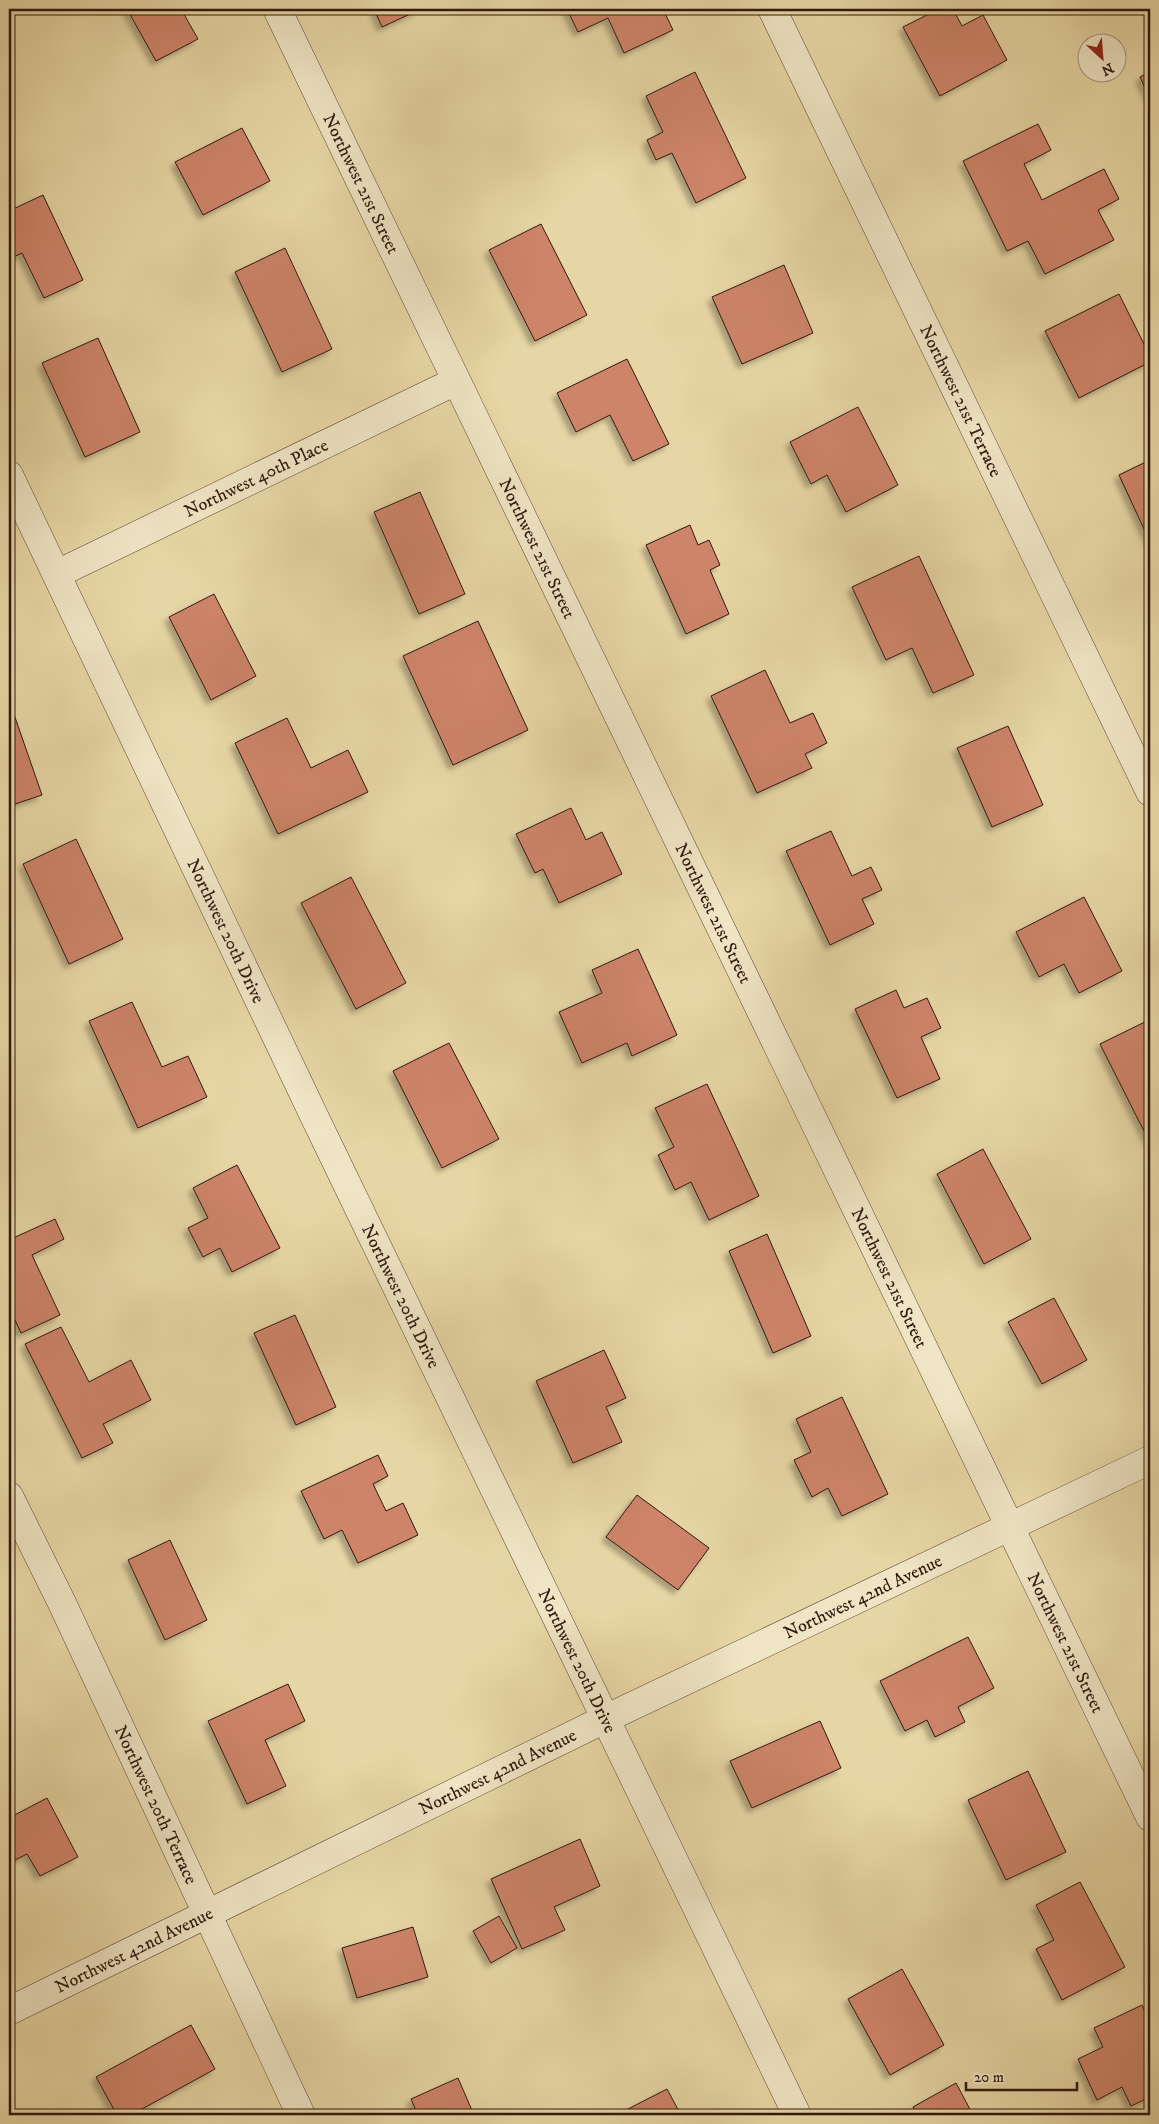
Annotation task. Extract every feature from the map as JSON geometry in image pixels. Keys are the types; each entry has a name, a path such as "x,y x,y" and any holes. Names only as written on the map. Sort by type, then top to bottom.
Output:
{"street":[{"name":"Northwest 21st Street","path":"278,9 1150,1817"},
{"name":"Northwest 21st Terrace","path":"772,9 1150,792"},
{"name":"Northwest 40th Place","path":"57,574 456,381"},
{"name":"Northwest 20th Drive","path":"9,475 320,1129 797,2115"},
{"name":"Northwest 42nd Avenue","path":"9,2011 605,1719 1150,1460"},
{"name":"Northwest 20th Terrace","path":"9,1496 62,1603 301,2115"}],"building":[{"path":"127,9 181,9 198,39 156,61"},
{"path":"374,9 421,9 382,27"},
{"path":"567,9 663,9 673,30 624,53 608,18 578,32"},
{"path":"933,9 953,9 962,26 983,15 1007,60 940,96 903,27 933,12"},
{"path":"695,72 746,178 696,203 672,153 656,160 647,140 663,132 646,96"},
{"path":"1150,72 1150,99 1140,77"},
{"path":"1038,124 1051,150 1024,164 1042,200 1104,169 1119,199 1098,210 1114,240 1045,274 1028,241 1007,251 963,161"},
{"path":"242,128 270,181 203,215 175,162"},
{"path":"9,141 15,154 9,157"},
{"path":"43,195 83,280 44,298 22,253 9,259 9,211"},
{"path":"541,224 587,315 535,341 489,250"},
{"path":"285,248 332,349 282,372 235,272"},
{"path":"784,265 813,333 742,364 712,297"},
{"path":"1119,294 1150,356 1150,362 1079,398 1045,331"},
{"path":"98,338 140,432 85,457 42,363"},
{"path":"627,359 669,444 633,461 610,415 576,432 557,393"},
{"path":"858,407 898,485 846,512 827,475 811,484 790,442"},
{"path":"1150,460 1150,542 1119,475"},
{"path":"420,492 465,594 419,614 374,512"},
{"path":"690,525 698,545 709,540 720,565 710,570 729,614 686,634 646,545"},
{"path":"919,556 974,675 933,693 912,648 886,660 852,587"},
{"path":"214,594 256,676 211,700 169,617"},
{"path":"478,621 528,730 453,765 403,656"},
{"path":"765,670 790,723 813,713 827,743 805,754 812,768 757,793 711,696"},
{"path":"9,700 42,795 9,806"},
{"path":"287,718 311,768 348,750 368,792 278,834 235,743"},
{"path":"1008,726 1043,805 992,827 957,748"},
{"path":"571,808 586,840 602,832 622,874 559,903 543,869 535,873 516,834"},
{"path":"831,831 852,876 871,867 882,890 862,899 874,924 830,945 786,851"},
{"path":"76,839 123,939 69,964 23,864"},
{"path":"351,877 406,983 356,1009 301,903"},
{"path":"1084,897 1122,971 1079,993 1064,964 1039,977 1016,932"},
{"path":"638,949 677,1035 632,1056 627,1043 582,1063 559,1012 602,993 592,970"},
{"path":"896,990 904,1008 927,998 941,1028 921,1037 940,1079 897,1098 855,1009"},
{"path":"132,1002 162,1067 188,1056 207,1097 138,1128 89,1021"},
{"path":"1149,1020 1150,1023 1150,1143 1100,1044"},
{"path":"449,1043 499,1139 442,1168 393,1071"},
{"path":"707,1084 759,1196 709,1220 691,1182 675,1190 658,1155 674,1147 655,1108"},
{"path":"983,1149 1031,1239 984,1264 937,1174"},
{"path":"237,1165 280,1248 232,1272 220,1248 203,1257 188,1228 208,1218 193,1188"},
{"path":"55,1219 64,1239 32,1255 60,1315 21,1333 9,1307 9,1240"},
{"path":"767,1234 811,1336 773,1353 729,1251"},
{"path":"1054,1298 1087,1360 1042,1384 1008,1322"},
{"path":"295,1315 336,1407 296,1425 254,1333"},
{"path":"61,1327 89,1382 131,1360 151,1400 103,1424 113,1443 82,1458 25,1344"},
{"path":"604,1350 626,1398 606,1407 622,1442 573,1463 536,1381"},
{"path":"842,1397 888,1494 842,1516 828,1488 812,1497 794,1460 811,1452 796,1419"},
{"path":"378,1455 388,1476 373,1484 386,1511 403,1503 418,1535 358,1563 342,1530 324,1539 301,1491"},
{"path":"637,1495 709,1548 678,1590 606,1537"},
{"path":"170,1540 207,1620 165,1640 128,1560"},
{"path":"968,1637 994,1688 958,1707 965,1722 935,1737 927,1720 905,1731 880,1681"},
{"path":"288,1684 305,1721 265,1740 286,1786 247,1804 208,1721"},
{"path":"820,1721 841,1768 752,1808 730,1761"},
{"path":"1028,1771 1066,1852 1006,1880 968,1800"},
{"path":"47,1798 78,1857 40,1876 27,1854 9,1863 9,1818"},
{"path":"580,1839 600,1886 554,1907 565,1930 522,1949 491,1879"},
{"path":"1080,1882 1125,1967 1062,2000 1036,1949 1054,1940 1036,1905"},
{"path":"499,1916 517,1948 491,1963 473,1931"},
{"path":"413,1927 428,1977 357,1998 342,1948"},
{"path":"902,1969 944,2045 890,2075 848,1999"},
{"path":"1142,2005 1150,2023 1150,2097 1131,2106 1122,2087 1097,2100 1078,2059 1103,2047 1094,2028"},
{"path":"191,2025 215,2069 131,2115 117,2115 96,2077"},
{"path":"458,2078 474,2115 418,2115 411,2099"},
{"path":"956,2083 973,2115 917,2115 913,2107"},
{"path":"667,2089 681,2115 631,2115 628,2109"}]}
